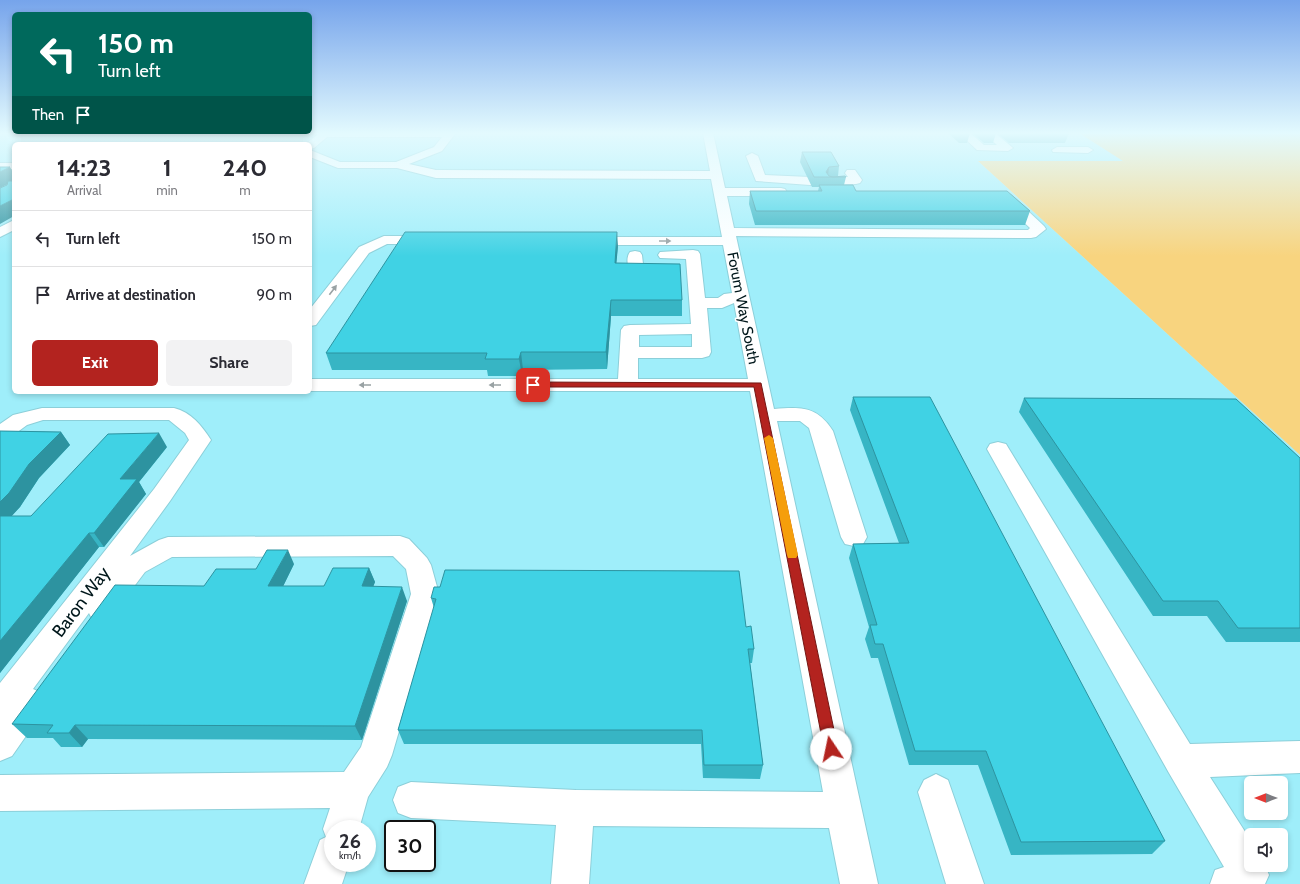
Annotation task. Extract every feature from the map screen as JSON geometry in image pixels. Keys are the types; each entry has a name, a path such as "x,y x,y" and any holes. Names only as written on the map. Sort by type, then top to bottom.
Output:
{"street":[{"path":"446,174 721,181 860,192"},
{"name":"Forum Way South","path":"719,174 729,236 735,298 758,385 858,884"},
{"path":"746,178 810,181 856,180 852,174"},
{"path":"636,248 729,236 1031,234 1040,229 1006,198 995,194"},
{"path":"0,233 12,225"},
{"path":"312,318 364,250 384,240 447,240"},
{"path":"573,240 692,254 682,269"},
{"path":"636,248 636,269 682,269"},
{"path":"628,385 629,353 702,352 697,298 682,269"},
{"path":"697,298 722,302 735,298"},
{"path":"312,385 758,385"},
{"name":"Baron Way","path":"0,434 20,420 42,414 174,414 194,429 200,440 162,495 0,708"},
{"path":"764,416 801,415 809,417 816,422 822,431 854,537"},
{"path":"998,449 1181,761 1250,875 1229,884"},
{"path":"0,745 114,591 136,564 168,547 400,546 418,565 425,594 375,755 353,790 344,820"},
{"path":"1181,761 1300,757"},
{"path":"0,793 353,790"},
{"path":"936,792 965,884"},
{"path":"411,800 576,808 844,810"},
{"path":"570,884 576,808"},
{"path":"323,884 327,872"}],"shaded area":[{"path":"0,174 12,174 12,394 312,394 312,174 993,174 1300,455 1300,884 0,884"},
{"path":"993,174 1300,174 1300,455"}],"building":[{"path":"813,174 828,174 833,177 814,177"},
{"path":"8,181 12,181 12,200 0,206 0,188 7,185"},
{"path":"819,185 853,185 856,191 1007,191 1030,211 756,211 750,191 822,191"},
{"path":"405,232 617,232 615,263 680,264 682,300 611,300 606,352 521,352 519,359 485,359 487,353 326,353"},
{"path":"853,397 930,397 1165,841 1021,842 986,751 915,751 883,644 875,644 870,625 877,625 853,544 909,543"},
{"path":"1024,398 1236,399 1300,458 1300,628 1238,628 1218,601 1163,601"},
{"path":"0,431 61,432 29,464 9,493 0,502"},
{"path":"159,433 120,479 137,479 94,533 89,533 0,641 0,516 31,516 108,434"},
{"path":"267,550 288,550 268,586 324,586 333,568 369,568 362,586 402,587 355,726 75,725 69,733 47,733 53,725 12,724 115,585 204,586 216,569 256,569"},
{"path":"445,570 739,571 746,627 751,626 754,649 748,649 763,765 704,765 702,730 398,730 436,599 431,598 434,587 440,587"}],"slow traffic":[{"path":"769,438 792,555"}],"route":[{"path":"533,385 758,385 831,749"}]}
